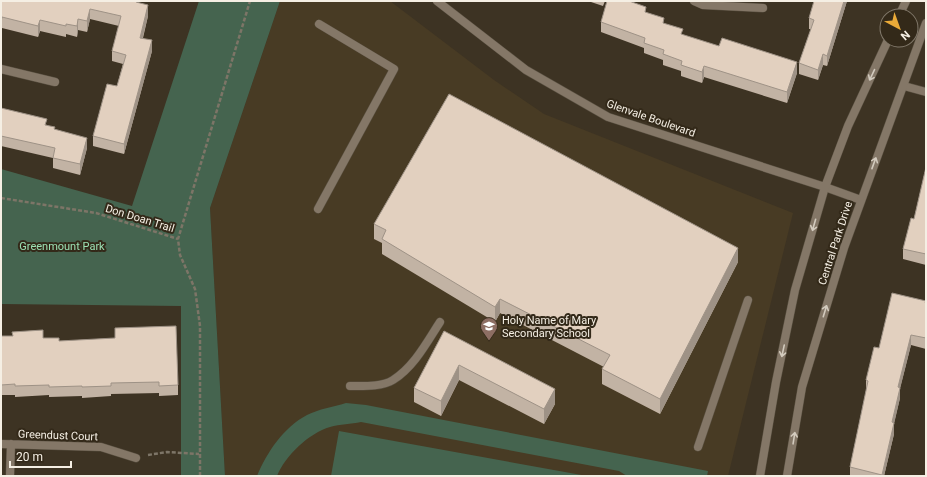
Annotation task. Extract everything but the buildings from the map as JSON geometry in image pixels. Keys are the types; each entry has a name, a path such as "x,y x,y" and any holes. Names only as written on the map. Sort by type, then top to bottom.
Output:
{"street":[{"name":"Glenvale Boulevard","path":"437,1 526,70 608,117 861,200"},
{"path":"694,1 704,5 763,8"},
{"name":"Central Park Drive","path":"787,476 802,387 844,248 926,23"},
{"path":"318,209 394,69 319,24"},
{"path":"760,476 772,405 795,290 825,187 848,126 884,48"},
{"path":"1,68 55,82"},
{"path":"904,86 926,92"},
{"path":"698,447 748,300"},
{"path":"350,386 373,386 393,381 410,365 440,322"},
{"name":"Greendust Court","path":"1,444 101,446 136,458"},
{"path":"10,476 11,444"}],"path":[{"path":"178,238 250,1"},
{"name":"Don Doan Trail","path":"1,198 96,213 178,238 180,254 195,289 200,326 200,476"},
{"path":"136,458 167,452 199,454"}],"shaded area":[{"name":"Holy Name of Mary Secondary School","path":"280,1 390,1 494,80 544,114 793,213 728,476 225,476 210,208"}],"green space":[{"name":"Greenmount Park","path":"199,1 280,1 210,208 225,476 181,476 181,306 1,304 1,169 132,206"},
{"path":"346,403 366,405 708,471 707,476 627,476 619,471 361,422 334,426 314,434 292,453 277,476 257,476 271,449 291,426 307,415"},
{"path":"339,431 587,476 331,476"}],"place":[{"name":"Holy Name of Mary Secondary School","path":"489,341"}]}
